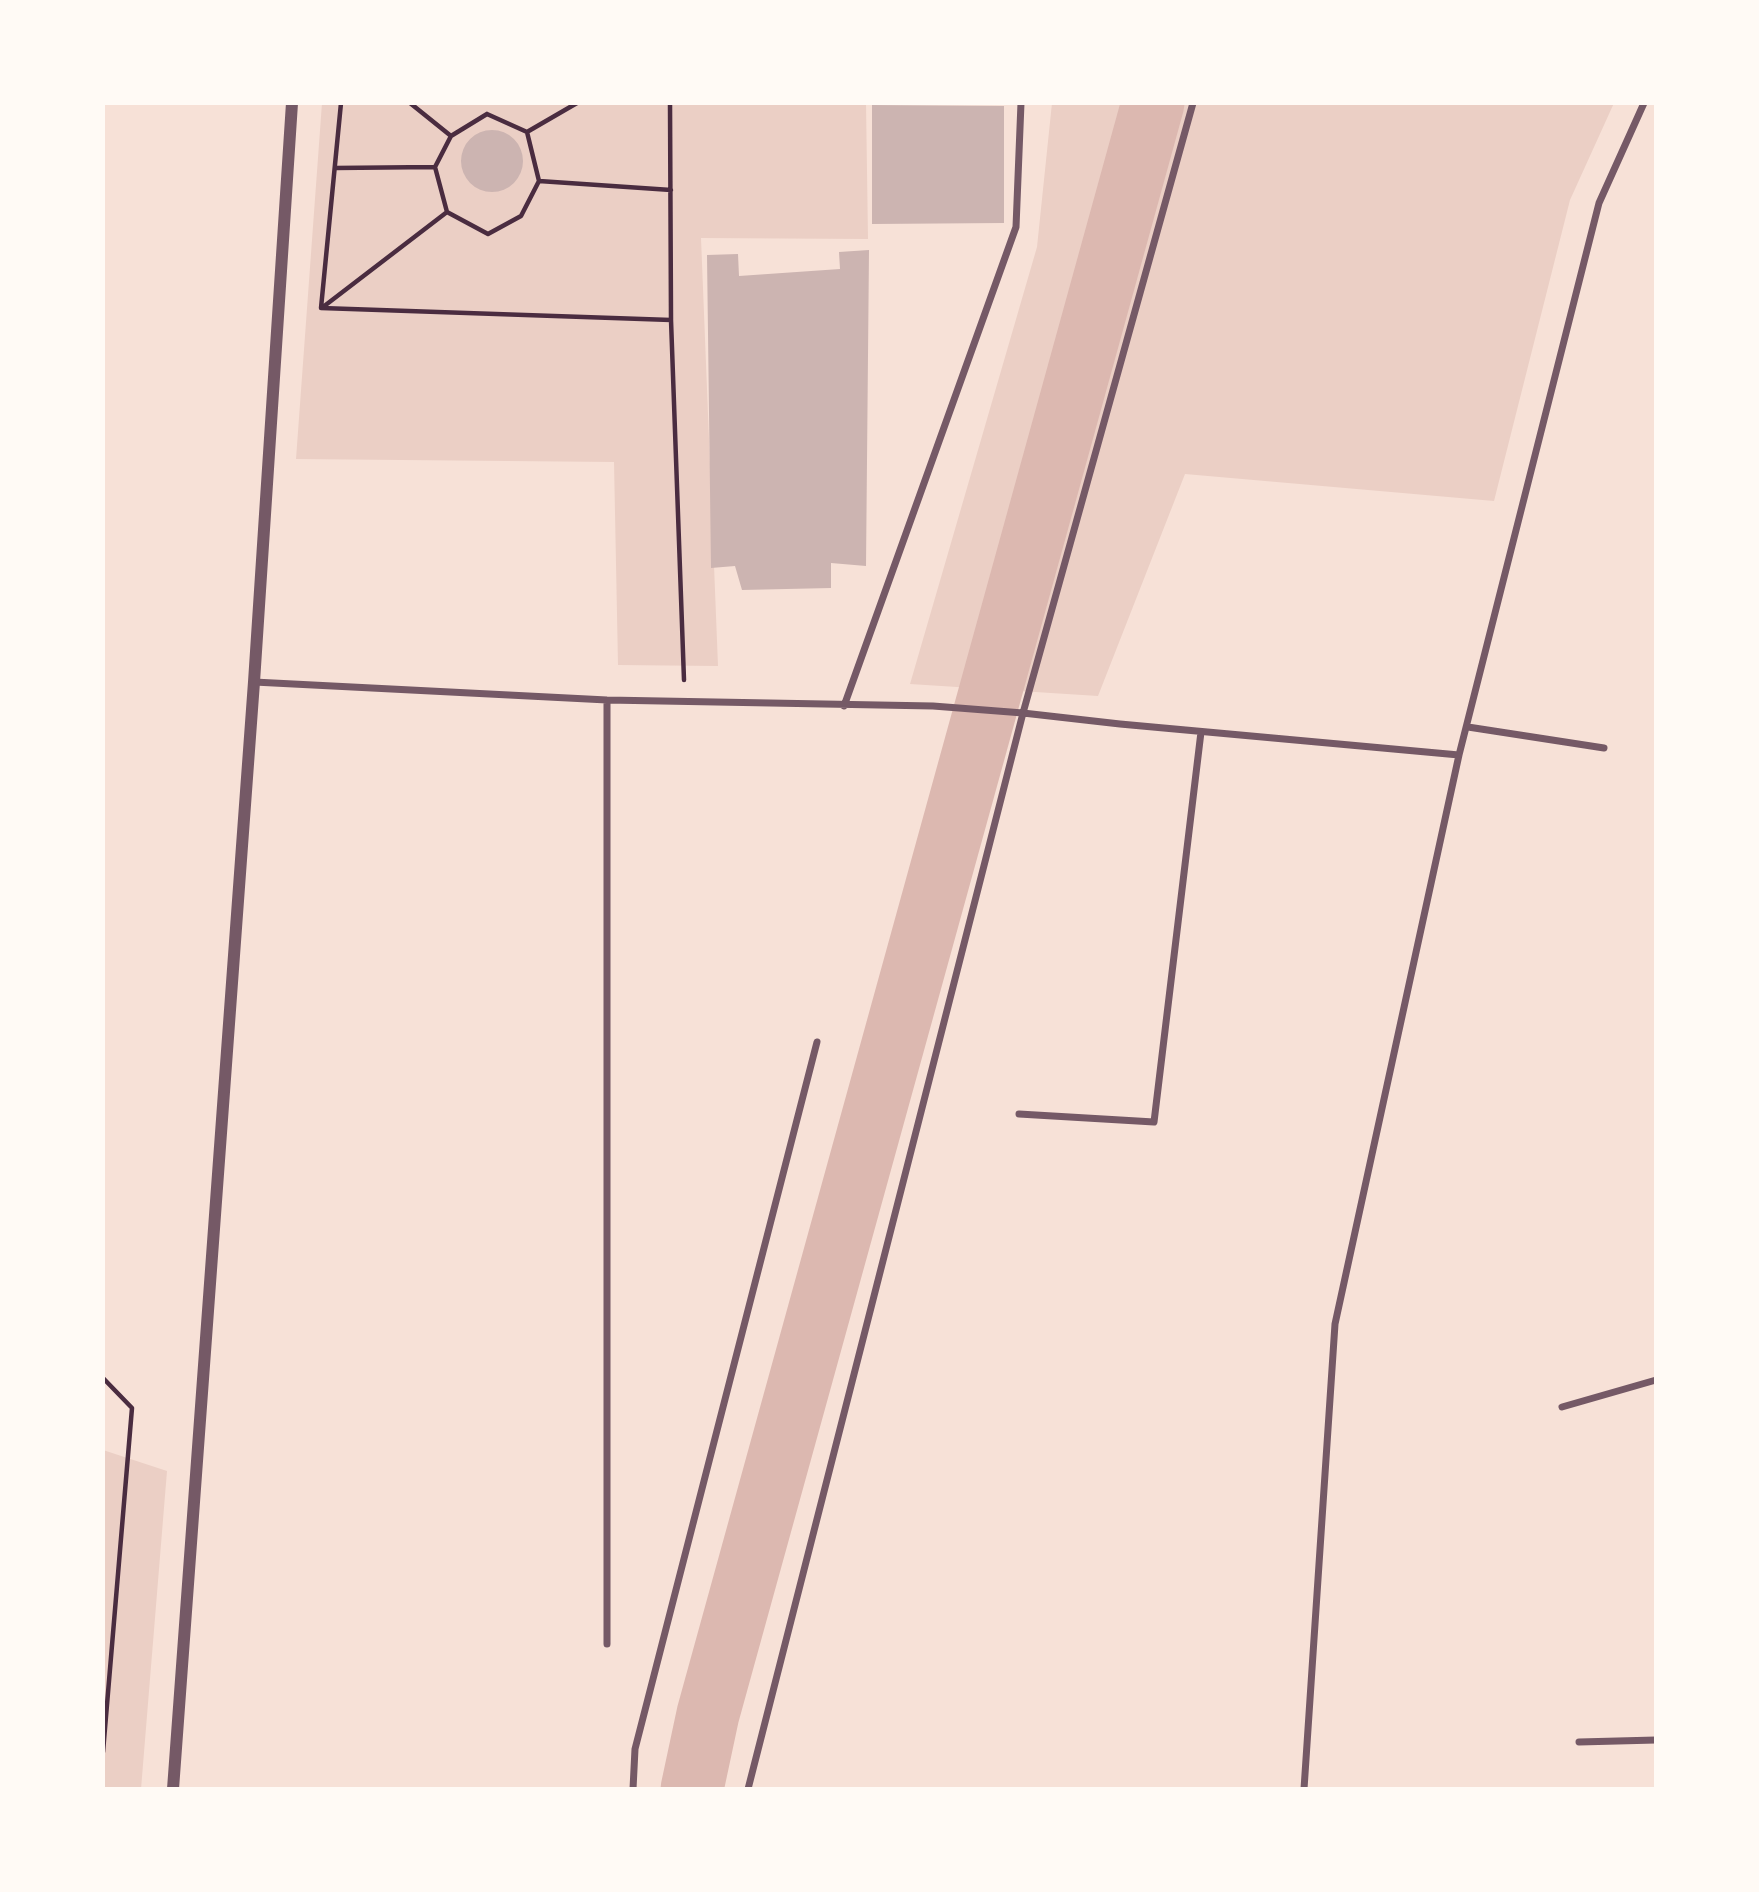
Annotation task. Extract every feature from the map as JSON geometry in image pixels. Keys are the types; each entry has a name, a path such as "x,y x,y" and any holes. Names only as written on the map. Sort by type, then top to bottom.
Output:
{"street":[{"path":"173,1789 254,682 292,103"},
{"path":"844,706 1016,227 1021,103"},
{"path":"748,1789 1023,713 1193,103"},
{"path":"1304,1789 1335,1324 1459,755 1599,204 1644,103"},
{"path":"254,682 607,700 933,706 1459,755"},
{"path":"607,700 607,1644"},
{"path":"1468,727 1604,748"},
{"path":"1019,1114 1154,1122 1201,732"},
{"path":"633,1789 638,1735 817,1042"},
{"path":"1562,1407 1656,1380"},
{"path":"1579,1742 1656,1740"}],"path":[{"path":"321,308 341,103"},
{"path":"410,103 451,136"},
{"path":"527,132 577,103"},
{"path":"670,103 671,320 685,701"},
{"path":"487,114 527,132 540,181 521,216 488,234 447,212 435,167 451,136 487,114"},
{"path":"335,168 435,167"},
{"path":"540,181 671,190"},
{"path":"321,308 447,212"},
{"path":"321,308 671,320"},
{"path":"103,1378 132,1408 103,1752"}],"shaded area":[{"path":"322,103 866,103 868,239 701,238 718,666 618,665 614,462 296,459"},
{"path":"1052,103 1614,103 1570,200 1494,501 1185,474 1098,696 910,684 1037,247"},
{"path":"103,1450 167,1471 141,1789 103,1789"}],"building":[{"path":"872,105 1004,106 1004,223 872,224"},
{"path":"492,130 504,132 514,139 521,149 521,173 514,183 504,190 492,192 480,190 470,183 463,173 461,161 463,149 470,139 480,132"},
{"path":"869,250 866,566 831,563 831,588 742,590 735,566 711,568 707,255 738,254 739,276 840,269 839,252"}],"waterway":[{"path":"692,1789 708,1714 1153,103"}]}
